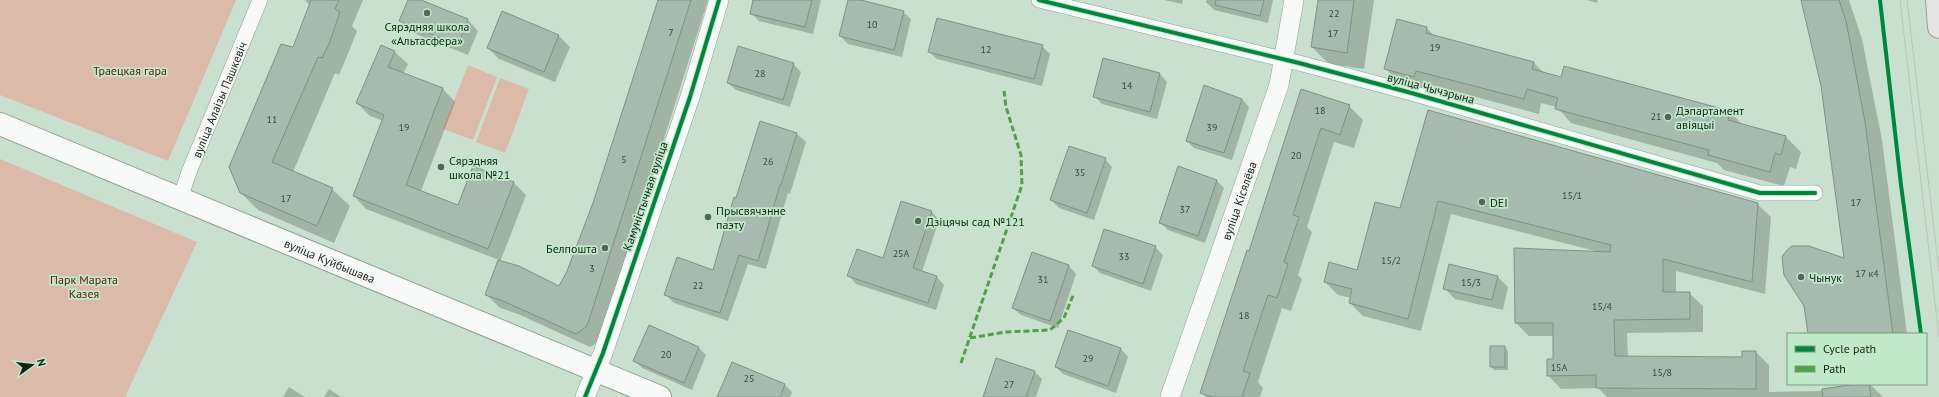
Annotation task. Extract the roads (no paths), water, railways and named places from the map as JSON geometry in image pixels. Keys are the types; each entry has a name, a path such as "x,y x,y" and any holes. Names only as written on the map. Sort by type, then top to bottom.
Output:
{"main road":[{"path":"1937,0 1939,27"},
{"name":"вуліца Куйбышава","path":"0,124 660,397"}],"street":[{"name":"вуліца Алаізы Пашкевіч","path":"180,199 189,172 260,0"},
{"name":"Камуністычная вуліца","path":"585,397 597,371 690,97 719,0"},
{"name":"вуліца Чычэрына","path":"1039,0 1285,60 1499,117 1760,193 1815,193"},
{"name":"вуліца Кісялёва","path":"1170,397 1277,93 1285,60 1294,0"}],"tram line":[{"path":"1900,0 1939,337"},
{"path":"1907,0 1939,271"}],"place":[{"name":"Сярэдняя школа «Альтасфера»","path":"427,13"},
{"name":"Дэпартамент авіяцыі","path":"1668,117"},
{"name":"Сярэдняя школа №21","path":"441,167"},
{"name":"DEI","path":"1482,202"},
{"name":"Прысвячэнне паэту","path":"708,217"},
{"name":"Дзіцячы сад №121","path":"918,221"},
{"name":"Белпошта","path":"605,248"},
{"name":"Чынук","path":"1801,277"}],"park label":[{"name":"Траецкая гара","path":"130,70"},
{"name":"Парк Марата Казея","path":"84,286"}]}
